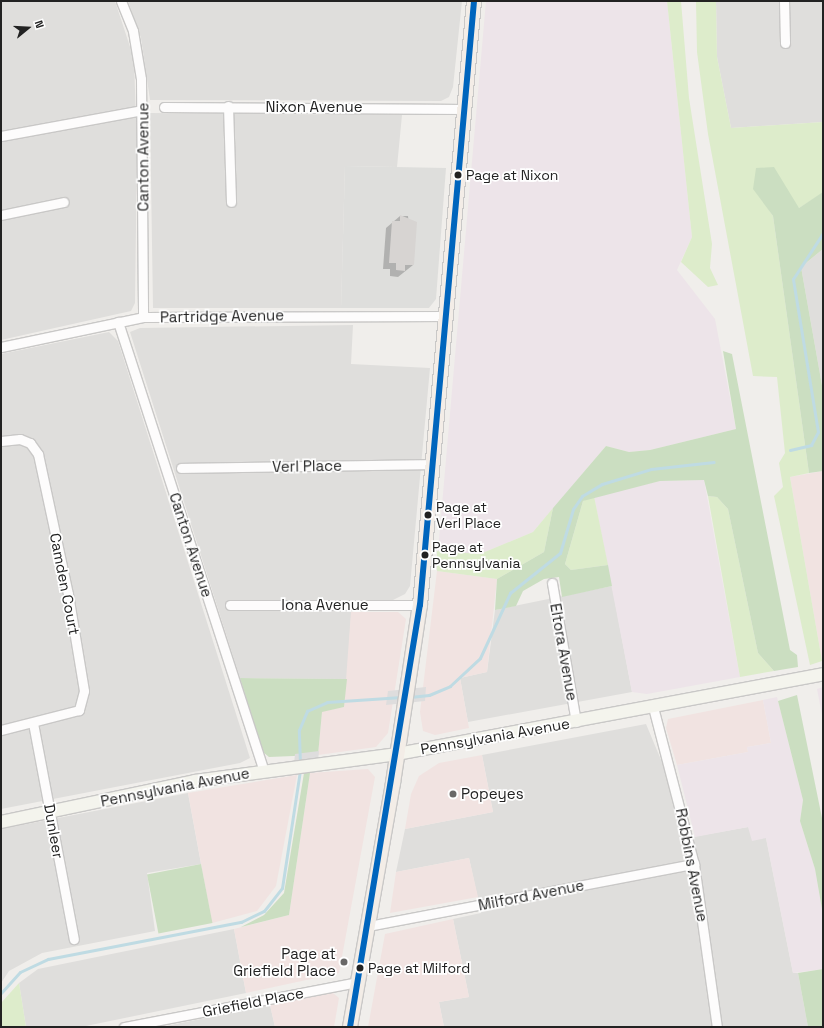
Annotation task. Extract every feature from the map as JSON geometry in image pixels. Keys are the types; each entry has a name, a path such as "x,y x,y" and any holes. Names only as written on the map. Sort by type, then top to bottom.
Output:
{"main road":[{"path":"350,1027 397,754 420,605 474,1"}],"street":[{"name":"Canton Avenue","path":"121,1 138,55 143,110 143,317"},
{"path":"784,1 785,43"},
{"path":"228,106 231,202"},
{"name":"Nixon Avenue","path":"164,107 228,106 464,109"},
{"path":"1,136 143,110"},
{"path":"1,215 64,202"},
{"name":"Partridge Avenue","path":"1,346 143,317 446,316"},
{"name":"Canton Avenue","path":"118,322 263,769"},
{"name":"Camden Court","path":"1,441 20,439 30,443 38,454 68,594 84,691 79,710 33,723"},
{"name":"Verl Place","path":"180,468 432,464"},
{"name":"Eltora Avenue","path":"552,583 576,722"},
{"name":"Iona Avenue","path":"230,605 420,605"},
{"name":"Pennsylvania Avenue","path":"1,822 263,769 397,754 576,722 823,674"},
{"name":"Robbins Avenue","path":"653,707 694,864 717,1027"},
{"path":"1,730 33,723"},
{"name":"Dunleer","path":"33,723 74,939"},
{"name":"Milford Avenue","path":"368,926 694,864"},
{"name":"Griefield Place","path":"124,1027 358,982"}],"shaded area":[{"path":"1,1 115,1 134,59 137,152 135,303 131,311 1,340"},
{"path":"128,1 462,1 453,87 449,97 441,101 150,100 141,38"},
{"path":"486,1 667,1 692,237 677,270 715,319 736,429 650,450 629,452 606,446 533,532 480,554 438,551"},
{"path":"716,1 823,1 823,122 731,128 717,57"},
{"path":"150,113 402,115 397,167 345,166 341,308 153,308"},
{"path":"345,166 446,168 436,299 429,308 341,308"},
{"path":"823,249 823,391 801,267"},
{"path":"353,325 351,364 430,368 410,586 405,594 389,602 352,601 347,679 240,678 130,332 140,328"},
{"path":"109,332 118,341 250,758 240,763 1,809 1,354"},
{"path":"823,471 823,661 822,661 790,477"},
{"path":"704,480 740,677 647,694 632,692 594,496 660,481"},
{"path":"437,571 497,579 487,672 460,678 469,728 435,735 423,731 420,712"},
{"path":"612,586 632,692 468,722 460,678 487,672 495,610"},
{"path":"351,612 398,612 406,619 388,733 376,747 318,755 322,711 344,707"},
{"path":"823,687 823,720 817,689"},
{"path":"777,697 803,800 800,821 815,869 823,915 823,969 793,973 766,838 752,841 748,827 695,837 677,765 748,752 747,747 771,743 763,700"},
{"path":"763,700 771,743 747,747 748,752 677,765 666,728 668,719"},
{"path":"646,724 664,767 681,839 748,827 766,838 793,973 798,973 808,1027 444,1027 439,1002 469,997 453,919 481,913 469,858 396,872 405,829 493,812 482,755"},
{"path":"482,755 493,812 405,829 411,794 419,776 439,763"},
{"path":"368,769 375,777 339,973 246,993 234,929 289,915 310,773"},
{"path":"297,775 276,886 257,911 212,923 188,793"},
{"path":"188,793 201,864 147,873 155,931 42,953 9,971 1,983 1,829"},
{"path":"469,858 478,897 390,913 396,872"},
{"path":"453,919 469,997 439,1002 444,1027 368,1027 385,934"},
{"path":"234,929 246,993 81,1027 26,1027 19,983 38,969"},
{"path":"333,993 339,998 334,1027 275,1027 270,1005"},
{"path":"270,1005 275,1027 161,1027"}],"green space":[{"path":"667,1 681,1 689,98 712,244 710,268 718,285 708,287 681,262 692,237"},
{"path":"696,1 716,1 717,57 731,128 823,122 823,193 799,208 754,189 773,216 809,473 790,477 822,661 810,665 774,496 783,487 779,463 785,453 777,377 753,376 708,134 697,52"},
{"path":"774,167 799,208 823,192 823,249 801,267 823,391 823,471 809,473 773,216 753,189 756,168"},
{"path":"723,351 732,354 790,650 797,655 798,667 774,671 758,653 728,509 717,497 708,496 704,480 660,481 583,501 565,564 571,570 608,565 612,586 562,597 559,577 544,579 523,591 516,606 495,610 497,579 544,552 553,508 606,446 629,452 650,450 736,429"},
{"path":"594,496 608,565 571,570 565,564 583,501"},
{"path":"708,496 717,497 728,509 758,653 774,671 740,677"},
{"path":"553,508 544,552 497,579 437,571 437,551 480,554 533,532"},
{"path":"240,678 347,679 344,707 322,712 318,755 269,757 263,752"},
{"path":"797,695 823,823 823,915 815,869 800,821 803,800 778,701"},
{"path":"304,773 310,773 289,915 241,927 264,915 284,893"},
{"path":"201,864 212,923 158,933 147,874"},
{"path":"823,969 823,1027 808,1027 798,973"},
{"path":"19,983 26,1027 1,1027 1,1003"}],"pier":[{"path":"426,687 425,701 386,705 388,691"},
{"path":"319,751 317,772 293,774 295,754"}],"building":[{"path":"400,215 417,222 414,265 405,265 405,271 396,270 396,263 389,263 392,221 400,221"}],"waterway":[{"path":"790,450 811,445 818,432 793,279 823,233"},
{"path":"410,697 429,695 450,686 480,658 510,593 560,553 573,509 582,496 602,484 651,469 714,462"},
{"path":"300,764 299,730 307,711 327,702 402,697"},
{"path":"1,993 20,972 48,959 241,922 264,911 282,888 300,770"}],"transit line":[{"path":"350,1027 420,605 474,1"}],"place":[{"name":"Page at Nixon","path":"458,175"},
{"name":"Page at Verl Place","path":"428,515"},
{"name":"Page at Pennsylvania","path":"425,555"},
{"name":"Popeyes","path":"453,794"},
{"name":"Page at Griefield Place","path":"344,962"},
{"name":"Page at Milford","path":"360,968"}]}
